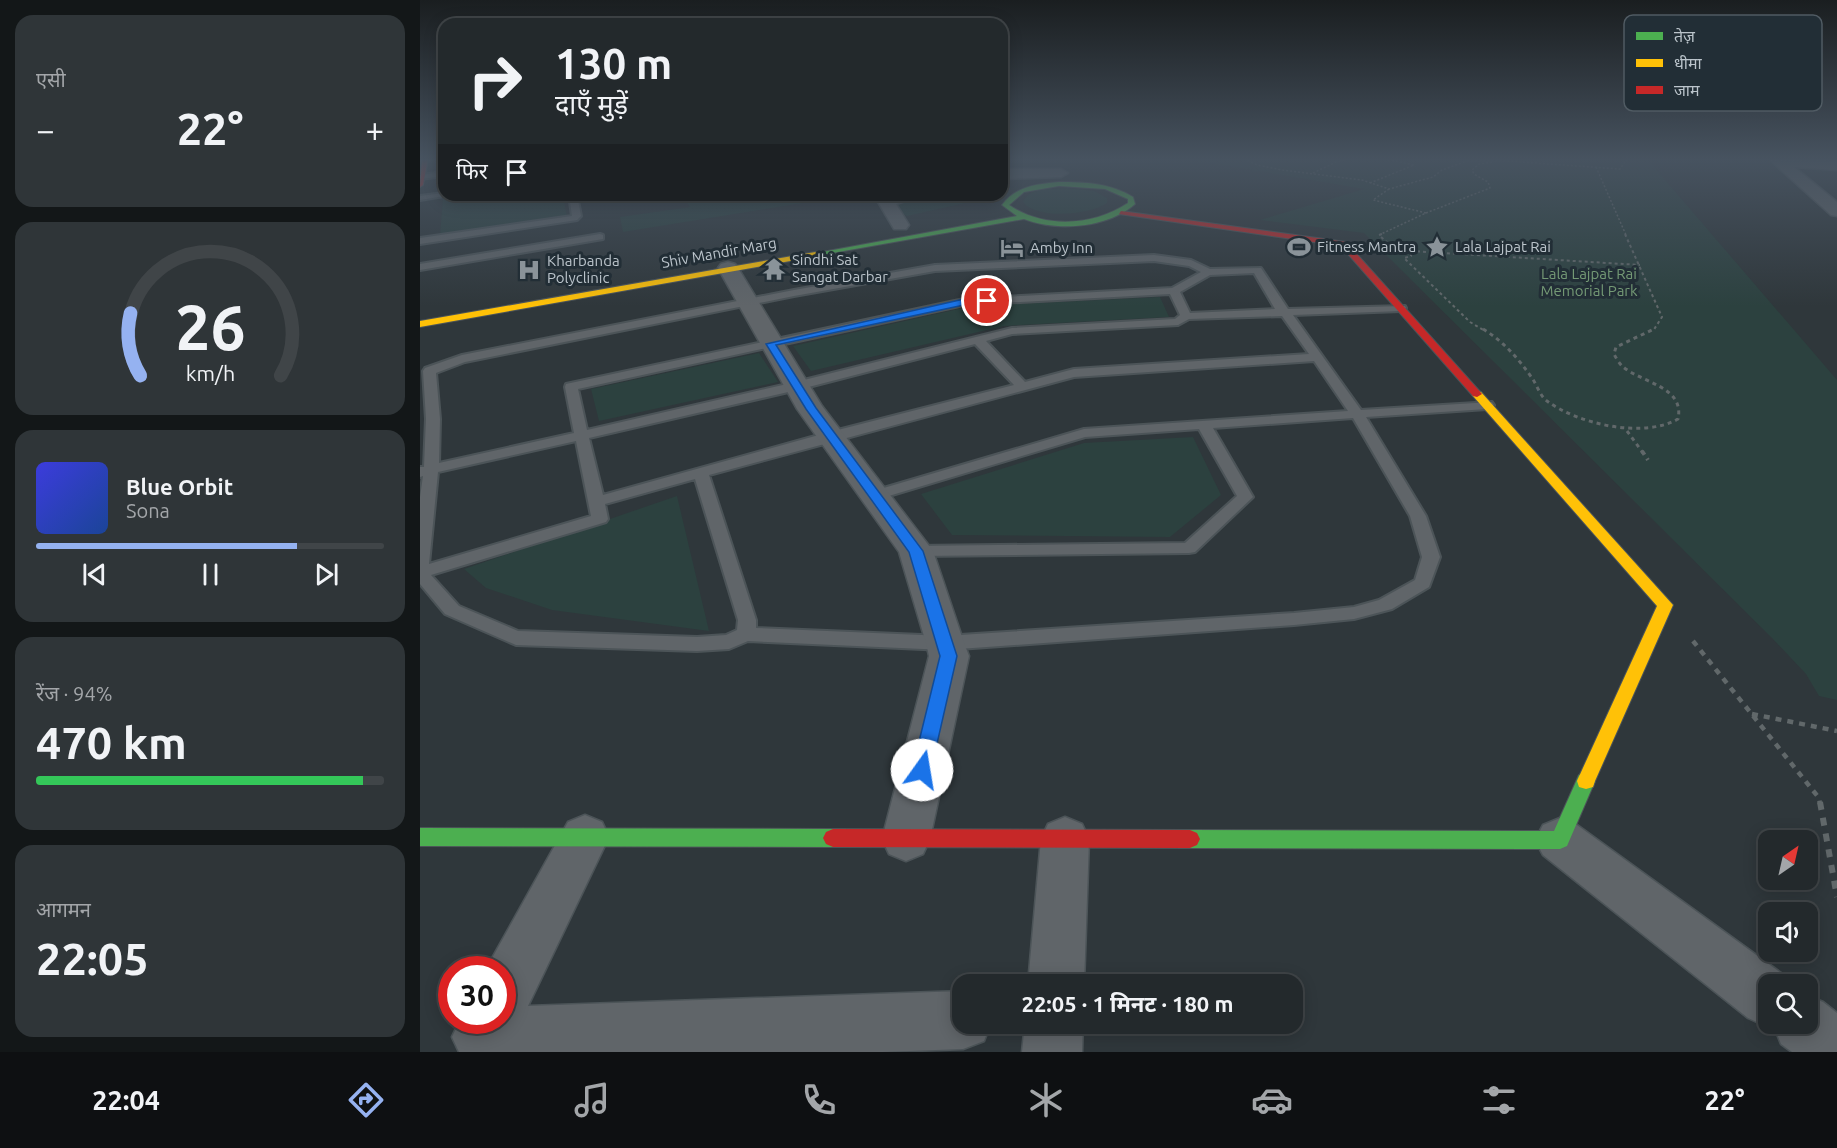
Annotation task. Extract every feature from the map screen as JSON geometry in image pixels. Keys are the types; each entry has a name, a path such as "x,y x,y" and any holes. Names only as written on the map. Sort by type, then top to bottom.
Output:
{"street":[{"path":"890,208 900,225"},
{"path":"856,232 1005,208"},
{"path":"1006,208 1023,217 1072,222 1098,220 1121,213 1127,208"},
{"path":"1121,213 1343,244 1665,605 1560,840"},
{"name":"Shiv Mandir Marg","path":"420,324 728,259 1023,217"},
{"path":"728,259 747,302 797,386 916,551 949,656 906,839"},
{"path":"420,837 1560,840 1758,990"},
{"path":"516,970 585,837"},
{"path":"1057,974 1065,839"},
{"path":"516,1026 952,1020"},
{"path":"1052,1052 1053,1034"},
{"path":"1816,1034 1837,1050"}],"lane":[{"path":"420,241 574,218 577,216 575,208"},
{"path":"420,267 600,237"},
{"path":"420,566 432,392 429,371 462,359 747,302 961,265 1173,259 1191,263 1208,272"},
{"path":"1257,270 1280,308 1319,357 1357,414 1418,516 1431,557 1423,583 1385,605 1354,613 1294,619 945,643 746,634 729,642 697,644 516,638 452,610 420,572 600,519 571,387 964,302 1174,291 1208,272 1257,270"},
{"path":"1174,291 1186,316"},
{"path":"425,471 797,386 1012,331 1178,322 1186,316 1401,308"},
{"path":"978,340 1022,386"},
{"path":"596,502 831,436 1074,373 1319,357"},
{"path":"876,495 1084,433 1357,414 1422,415 1487,405"},
{"path":"916,551 1189,548 1245,497 1204,425"},
{"path":"701,472 747,620 746,634"}],"path":[{"path":"1406,208 1426,213"},
{"path":"1439,208 1379,235 1390,245 1411,251 1640,265"},
{"path":"1411,251 1411,256 1404,258 1470,322 1501,340 1532,378 1545,400 1582,418 1626,430 1666,426 1678,419 1680,415 1678,404 1666,390 1622,366 1614,354 1616,347 1657,329 1662,317 1614,208"},
{"path":"1626,430 1648,460"},
{"path":"1665,605 1819,798 1837,897"},
{"path":"1751,714 1837,731"}],"green space":[{"path":"442,208 565,208 567,217 440,236"},
{"path":"682,208 771,208 623,232 620,217"},
{"path":"895,208 942,208 907,216"},
{"path":"1030,208 1095,208 1064,214"},
{"name":"Lala Lajpat Rai Memorial Park","path":"1300,208 1689,208 1837,380 1837,700 1819,696 1806,674 1772,638 1364,233 1260,220"},
{"path":"1160,297 1169,317 1004,326 811,371 793,346 972,306"},
{"path":"759,353 778,382 599,421 591,389"},
{"path":"1193,437 1221,495 1170,537 952,535 921,494 1084,443"},
{"path":"677,496 709,631 552,610 486,588 464,569"}],"traffic: fast":[{"path":"1009,208 1033,220 1068,224 1104,218 1125,208"},
{"path":"821,253 1023,217"},
{"path":"1190,839 1560,840 1586,781"},
{"path":"420,837 833,838"}],"traffic: slow":[{"path":"420,324 821,253"},
{"path":"1477,394 1665,605 1586,781"}],"traffic: jam":[{"path":"1121,213 1343,244 1477,394"},
{"path":"833,838 1190,839"}],"place":[{"name":"Fitness Mantra","path":"1299,247"},
{"name":"Lala Lajpat Rai","path":"1437,247"},
{"name":"Amby Inn","path":"1012,248"},
{"name":"Sindhi Sat Sangat Darbar","path":"774,269"},
{"name":"Kharbanda Polyclinic","path":"529,270"}],"route":[{"path":"922,770 949,656 916,551 811,409 771,344 964,302 987,301"}]}
